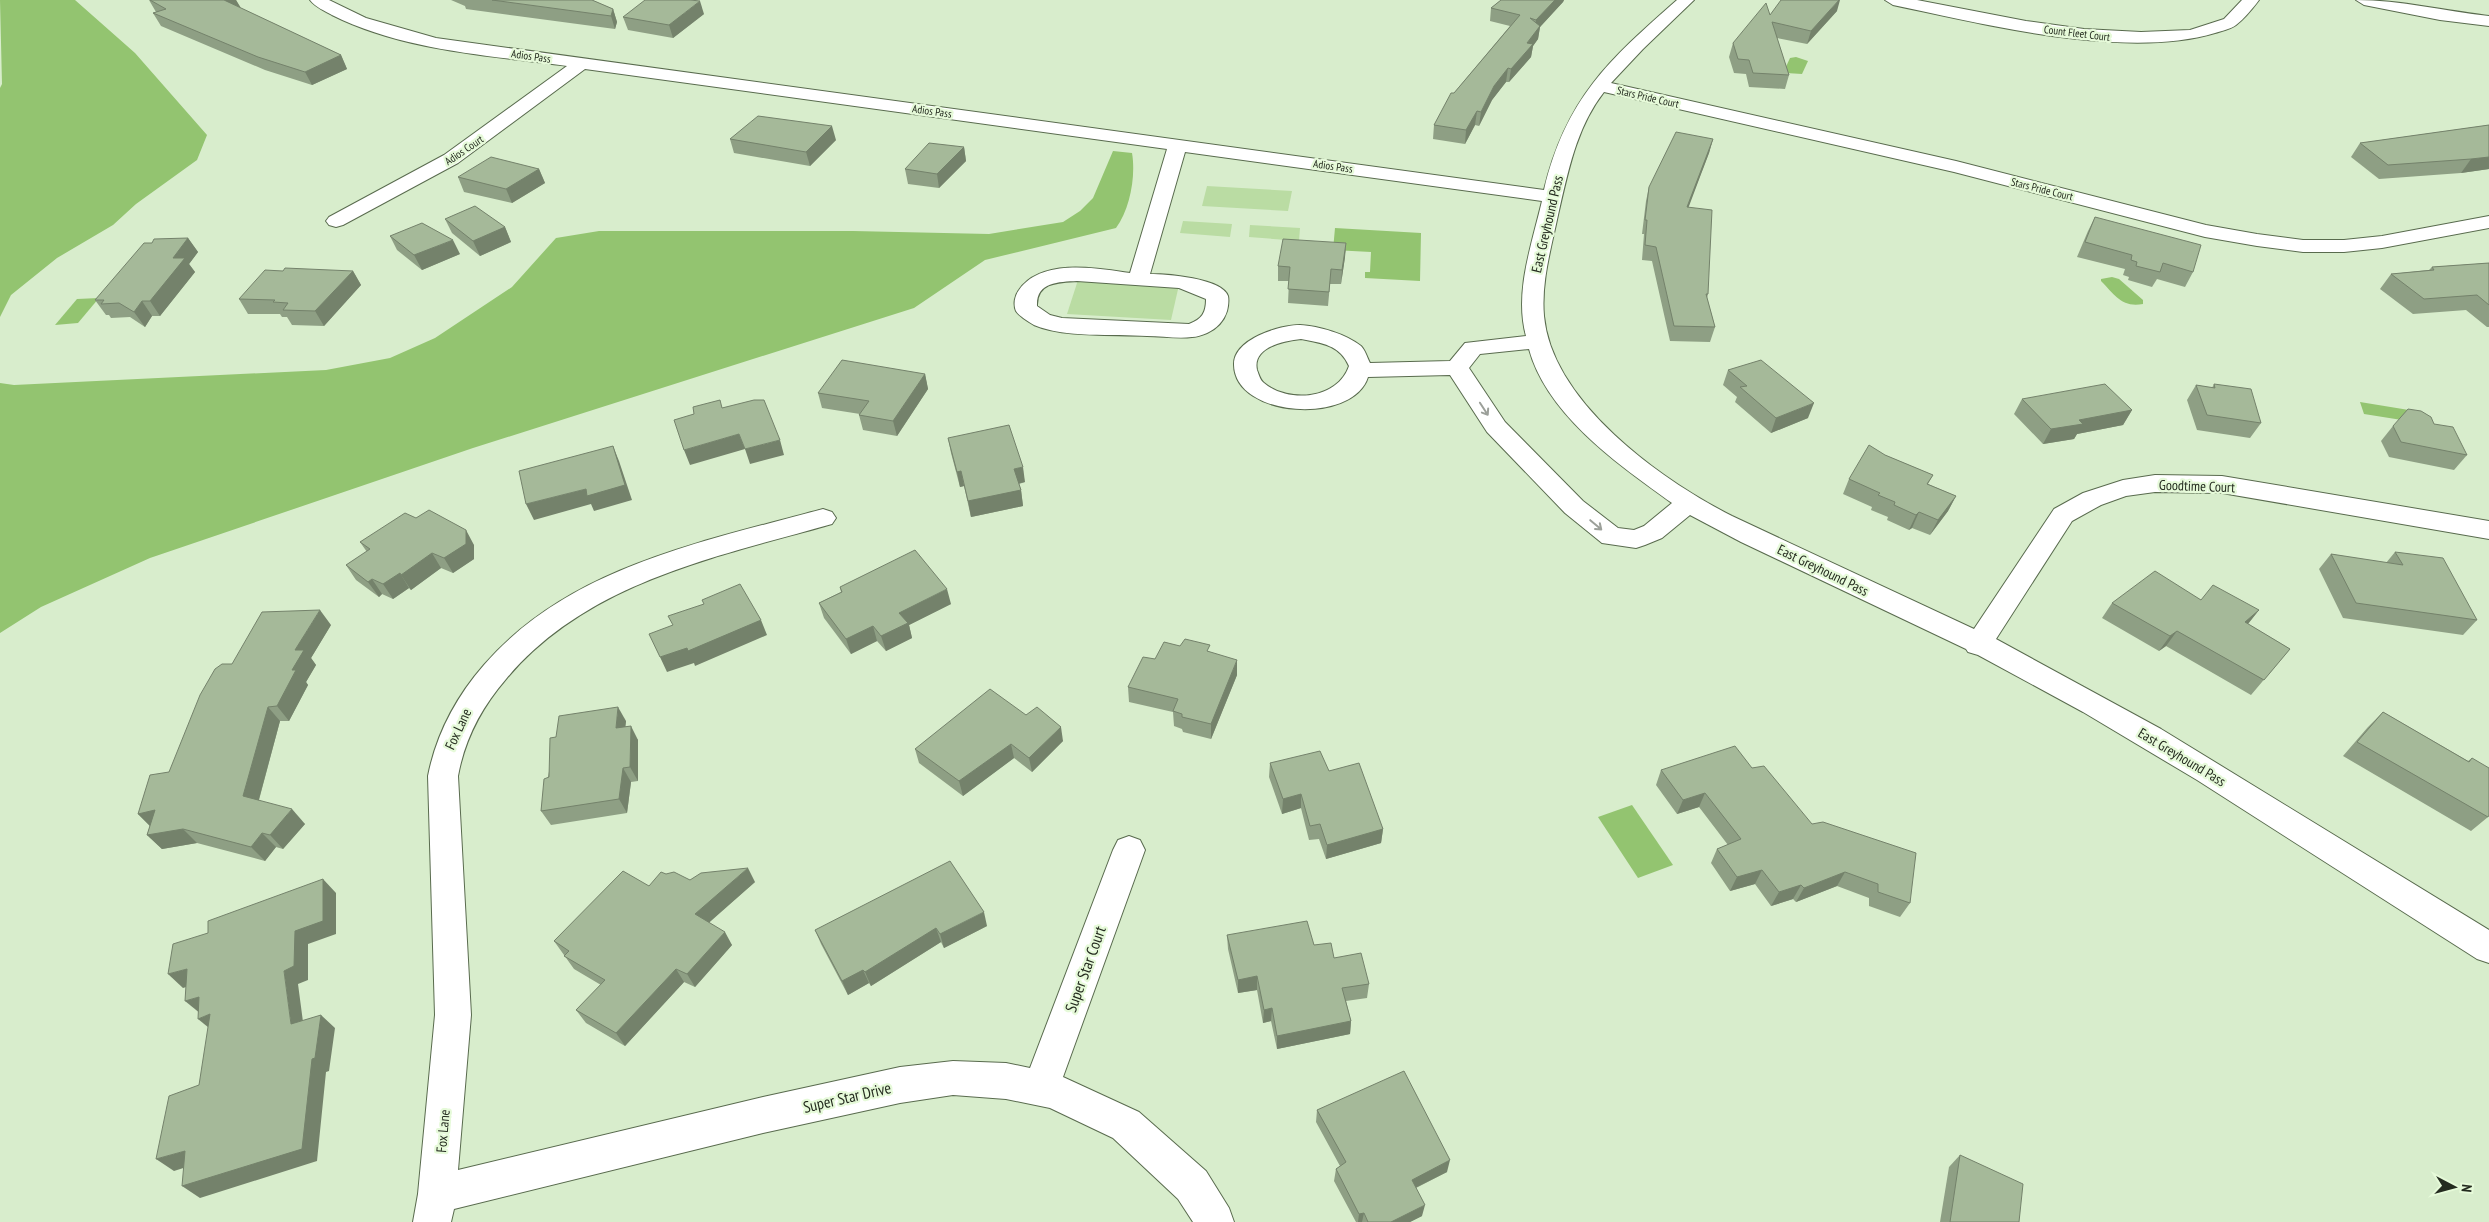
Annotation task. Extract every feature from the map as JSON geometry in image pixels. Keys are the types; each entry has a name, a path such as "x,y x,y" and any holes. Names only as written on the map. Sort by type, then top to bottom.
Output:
{"street":[{"path":"325,5 358,0"},
{"name":"East Greyhound Pass","path":"1686,0 1639,43 1599,86 1583,110 1570,134 1561,161 1536,265 1533,297 1535,329 1539,342 1558,387 1591,426 1644,470 1707,514 2032,670 2119,719 2489,948"},
{"name":"Count Fleet Court","path":"1893,0 2074,34 2132,38 2183,35 2220,27 2237,19 2248,9 2251,0"},
{"path":"2364,0 2440,15 2489,20"},
{"name":"Adios Pass","path":"325,5 375,28 436,43 1553,197"},
{"name":"Adios Court","path":"336,221 451,159 582,63"},
{"name":"Stars Pride Court","path":"1599,86 1956,167 2205,231 2257,240 2303,246 2344,246 2382,242 2489,222"},
{"path":"1138,280 1178,145"},
{"path":"1078,274 1138,280 1184,281 1205,287 1217,296 1218,310 1208,325 1191,331 1062,325 1042,320 1026,309 1027,293 1036,283 1051,276 1078,274"},
{"path":"1301,332 1319,334 1336,339 1354,353 1358,358 1361,370 1357,382 1347,392 1332,399 1314,403 1285,401 1260,392 1250,382 1245,370 1246,359 1254,348 1266,340 1283,334 1301,332"},
{"path":"1457,368 1473,348 1539,342"},
{"path":"1361,370 1457,368"},
{"path":"1457,368 1496,427 1574,507 1611,537 1636,539 1653,532 1690,502"},
{"name":"Goodtime Court","path":"1978,645 2063,515 2080,502 2115,490 2156,483 2192,482 2236,486 2489,530"},
{"name":"Fox Lane","path":"434,1208 453,1015 443,776 447,753 471,703 507,656 536,630 568,607 599,590 638,573 823,518"},
{"name":"Super Star Court","path":"1041,1088 1128,850"},
{"name":"Super Star Drive","path":"434,1208 763,1115 900,1085 953,1078 1006,1081 1054,1091 1126,1125 1192,1185 1215,1222"}],"shaded area":[{"path":"0,0 75,0 135,53 207,135 197,160 136,204 113,225 57,258 11,295 0,317 0,88 2,84"},
{"path":"1796,57 1808,61 1802,74 1786,73 1784,71 1790,58"},
{"path":"1113,151 1132,153 1133,162 1131,192 1125,212 1116,228 985,260 914,308 473,448 150,558 41,607 0,633 0,383 14,385 326,370 390,358 435,338 512,287 556,238 599,231 853,231 989,234 1063,222 1080,211 1093,198"},
{"path":"1207,186 1292,191 1288,211 1202,206"},
{"path":"1183,221 1232,224 1230,237 1180,233"},
{"path":"1250,225 1300,228 1299,241 1249,237"},
{"path":"1335,228 1421,233 1420,281 1365,278 1365,272 1370,272 1371,252 1333,250"},
{"path":"2112,277 2119,279 2143,300 2143,304 2130,304 2119,299 2101,281 2101,279"},
{"path":"1078,280 1179,285 1171,320 1067,314"},
{"path":"99,298 78,323 55,325 77,299"},
{"path":"2360,402 2421,412 2427,424 2364,414"},
{"path":"1632,805 1673,865 1638,878 1598,817"}],"building":[{"path":"150,0 224,0 341,55 305,72 258,57 153,13 166,9"},
{"path":"492,0 592,0 613,9 611,16"},
{"path":"645,0 700,1 669,25 623,17"},
{"path":"1501,0 1555,0 1536,20 1530,18 1540,26 1527,43 1533,44 1511,69 1508,68 1494,86 1481,112 1477,111 1466,130 1434,125 1451,93 1454,93 1520,15 1491,8"},
{"path":"1781,0 1839,0 1811,31 1772,22 1789,75 1753,73 1749,60 1738,59 1733,43 1766,3 1770,15"},
{"path":"758,116 832,126 806,152 730,139"},
{"path":"2489,125 2489,157 2388,165 2360,143"},
{"path":"1676,132 1713,139 1687,207 1712,210 1708,294 1706,294 1715,327 1674,326 1656,247 1645,245 1647,220 1645,220 1649,187"},
{"path":"929,143 964,147 937,174 905,169"},
{"path":"491,157 539,169 506,189 458,177"},
{"path":"475,206 505,227 473,241 445,219"},
{"path":"2095,217 2201,245 2193,272 2163,263 2160,272 2136,266 2137,262 2131,260 2132,255 2085,242"},
{"path":"422,223 453,240 414,255 390,236"},
{"path":"188,238 173,258 185,258 150,301 142,301 134,312 119,303 101,304 104,300 95,300 144,243 152,243 154,239"},
{"path":"1283,239 1346,243 1342,270 1331,269 1329,292 1288,289 1290,267 1278,266"},
{"path":"2489,263 2489,305 2477,295 2424,299 2391,274 2434,270 2432,267"},
{"path":"285,268 353,271 315,311 283,310 288,303 273,302 275,300 239,299 265,270 283,271"},
{"path":"842,360 925,374 893,421 859,415 869,401 818,393"},
{"path":"1761,360 1814,403 1776,418 1740,387 1747,386 1728,370"},
{"path":"2105,384 2132,410 2079,420 2083,424 2051,429 2022,399"},
{"path":"2214,384 2251,389 2261,423 2207,415 2196,385 2215,388"},
{"path":"720,400 722,408 754,400 764,400 780,440 745,449 739,434 684,450 674,420 694,414 693,407"},
{"path":"2408,409 2421,411 2431,417 2434,424 2453,427 2467,455 2401,442 2393,426"},
{"path":"1009,425 1023,467 1014,469 1021,490 968,501 961,471 957,472 948,438"},
{"path":"1869,445 1885,455 1933,475 1927,484 1956,496 1938,520 1919,512 1916,515 1894,505 1895,502 1878,495 1880,493 1849,479"},
{"path":"613,446 625,485 587,496 586,489 526,504 519,471"},
{"path":"429,510 466,530 466,544 444,558 432,553 401,575 400,573 383,584 372,579 368,582 346,565 370,549 360,542 405,513 416,518"},
{"path":"915,550 947,589 899,613 908,623 881,636 873,626 846,639 819,603 842,592 840,587"},
{"path":"2395,552 2443,558 2477,620 2356,603 2331,554 2403,565"},
{"path":"2155,571 2201,600 2213,585 2259,610 2245,622 2290,649 2264,680 2177,631 2170,636 2112,603"},
{"path":"740,584 761,620 688,651 687,648 660,657 649,634 673,625 668,616 704,604 702,600"},
{"path":"320,610 295,650 304,650 292,670 296,670 277,706 268,707 243,796 292,809 270,835 262,833 251,847 183,829 147,835 155,810 138,814 150,775 169,772 200,695 215,669 222,664 232,664 262,612"},
{"path":"1185,639 1210,645 1207,651 1237,660 1211,724 1182,717 1182,714 1173,711 1178,699 1128,687 1143,657 1155,659 1164,642 1180,646"},
{"path":"990,689 1026,715 1037,707 1061,727 1029,758 1011,744 959,781 915,749"},
{"path":"618,707 616,728 631,726 630,767 623,768 619,799 541,811 544,779 549,777 550,738 556,737 559,716"},
{"path":"2383,712 2469,762 2472,758 2489,768 2488,817 2357,742"},
{"path":"1735,746 1752,768 1764,766 1812,824 1823,822 1916,853 1910,903 1878,892 1878,884 1845,872 1804,888 1801,885 1779,892 1762,870 1737,877 1717,849 1741,839 1705,793 1683,800 1661,770"},
{"path":"1320,751 1329,771 1359,763 1383,829 1327,845 1320,824 1310,826 1301,794 1283,799 1270,763"},
{"path":"950,861 984,912 940,934 936,928 865,972 863,970 842,981 815,930"},
{"path":"748,868 695,914 725,932 687,974 676,969 616,1033 576,1010 605,980 564,956 569,951 554,941 623,871 649,886 661,872 666,874 674,872 690,880 701,873"},
{"path":"323,879 323,921 295,931 294,966 284,971 291,1024 321,1015 315,1058 312,1059 302,1149 182,1186 185,1151 156,1159 169,1096 199,1085 210,1014 198,1019 199,997 185,1001 187,969 168,974 173,944 208,933 208,921"},
{"path":"1307,921 1314,945 1331,943 1334,958 1361,953 1369,984 1342,988 1351,1021 1277,1036 1272,1008 1264,1010 1257,976 1238,980 1227,935"},
{"path":"1404,1071 1450,1160 1412,1180 1425,1205 1391,1222 1368,1222 1364,1213 1359,1214 1336,1169 1346,1162 1317,1110"},
{"path":"1960,1155 2023,1184 2019,1222 1950,1222"}]}
